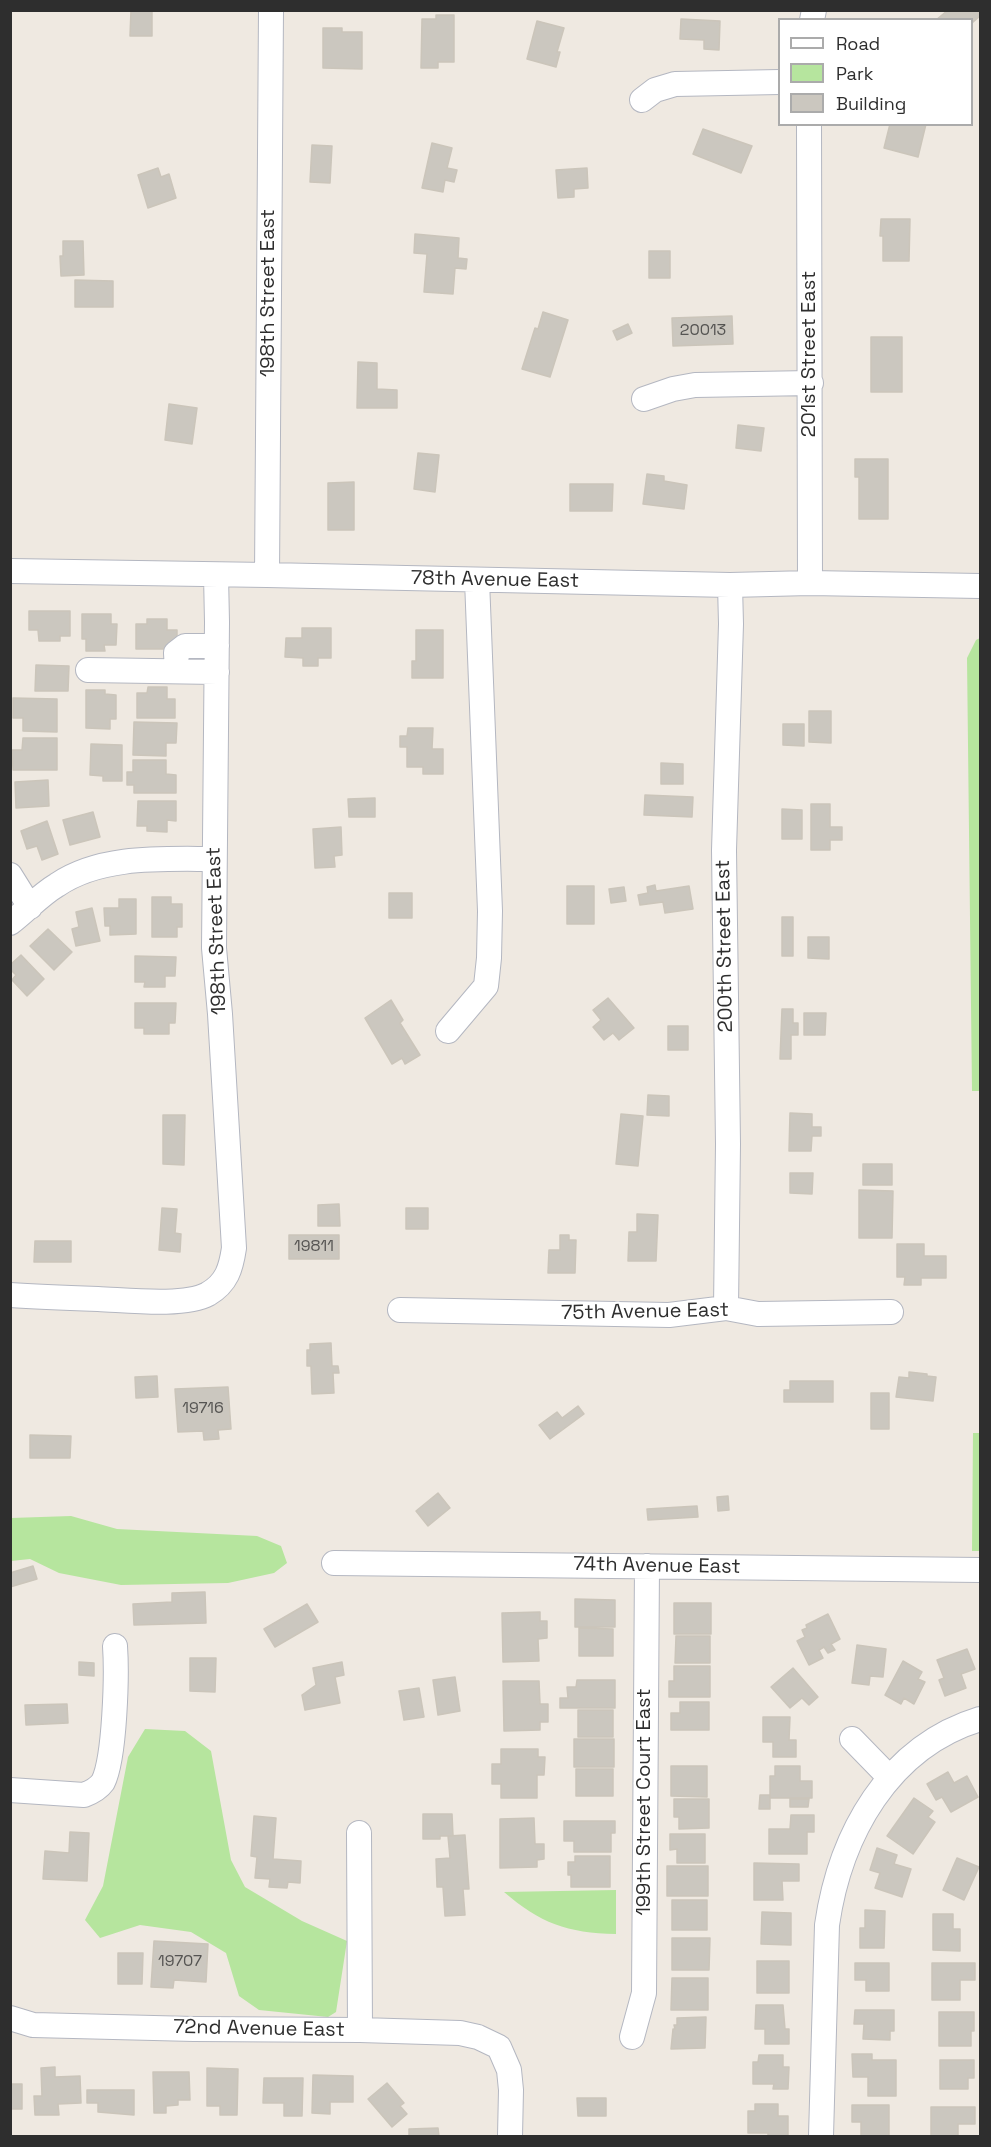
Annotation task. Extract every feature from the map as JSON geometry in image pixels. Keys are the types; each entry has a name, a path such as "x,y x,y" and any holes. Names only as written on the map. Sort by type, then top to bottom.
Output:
{"street":[{"name":"198th Street East","path":"267,574 271,10"},
{"path":"642,100 655,90 675,84 778,82"},
{"name":"201st Street East","path":"809,126 810,583"},
{"path":"644,399 673,389 695,385 811,384"},
{"name":"78th Avenue East","path":"10,571 267,574 730,585 810,583 981,586"},
{"name":"198th Street East","path":"10,1295 160,1301 192,1300 208,1294 222,1283 230,1271 234,1248 214,948 216,575"},
{"path":"448,1031 486,986 489,958 490,911 477,580"},
{"name":"200th Street East","path":"726,1308 728,1144 724,850 731,624 730,585"},
{"path":"177,671 176,653 185,646 217,646"},
{"path":"88,670 217,672"},
{"path":"10,923 57,884 86,871 143,860 214,859"},
{"path":"10,874 30,907"},
{"name":"75th Avenue East","path":"400,1310 669,1315 726,1308 758,1314 891,1312"},
{"name":"74th Avenue East","path":"334,1563 981,1570"},
{"name":"199th Street Court East","path":"632,2037 644,1993 647,1566"},
{"path":"10,1790 84,1795 94,1792 104,1779 111,1750 116,1646"},
{"path":"822,2136 827,1925 830,1903 841,1862 851,1838 889,1777 923,1748 965,1724 981,1719"},
{"path":"852,1739 889,1777"},
{"path":"360,1833 360,2030"},
{"name":"72nd Avenue East","path":"10,2018 33,2025 360,2030 460,2033 478,2037 499,2047 509,2070 512,2090 510,2136"}],"green space":[{"path":"980,638 980,1091 972,1091 967,658 976,640"},
{"path":"973,1433 980,1433 980,1551 972,1551"},
{"path":"71,1516 117,1529 257,1536 281,1546 287,1563 274,1573 228,1583 121,1585 59,1573 30,1559 11,1561 11,1518"},
{"path":"145,1729 185,1731 211,1751 231,1860 245,1887 302,1921 347,1941 336,2012 328,2017 259,2010 239,1996 226,1953 191,1932 140,1925 100,1938 85,1920 103,1886 128,1757"},
{"path":"616,1890 616,1934 583,1931 555,1924 530,1912 504,1892"}],"building":[{"path":"131,10 152,10 152,36 130,36"},
{"path":"948,10 978,10 980,16 973,22 973,18 938,18"},
{"path":"436,15 454,15 454,62 438,62 438,68 421,68 422,19 436,19"},
{"path":"681,19 720,21 719,50 704,49 704,40 680,39"},
{"path":"537,21 564,28 557,52 560,52 556,67 527,59"},
{"path":"323,28 342,28 342,32 362,32 362,69 323,68"},
{"path":"890,126 926,126 918,157 884,148"},
{"path":"703,129 752,146 741,173 693,154"},
{"path":"432,143 452,148 447,168 457,170 454,182 445,180 443,192 422,188"},
{"path":"312,145 332,146 330,183 310,182"},
{"path":"158,168 161,177 169,174 176,198 148,208 138,175"},
{"path":"587,168 588,188 574,189 574,197 558,198 556,170"},
{"path":"881,219 910,219 909,261 883,261 883,236 880,236"},
{"path":"415,234 459,238 458,258 467,259 466,269 455,268 453,294 424,292 427,254 414,253"},
{"path":"63,241 83,241 84,275 61,276 60,256 63,256"},
{"path":"649,251 670,251 670,278 649,278"},
{"path":"75,280 113,281 113,307 75,307"},
{"path":"543,312 568,320 550,377 522,369 535,328 538,329"},
{"path":"732,316 733,344 673,346 672,318"},
{"path":"628,324 632,333 617,340 613,331"},
{"path":"871,337 902,337 902,392 871,392"},
{"path":"358,362 377,363 377,389 397,390 397,408 357,408"},
{"path":"169,404 197,408 192,444 165,440"},
{"path":"738,425 764,428 761,451 736,448"},
{"path":"418,453 439,455 435,492 414,489"},
{"path":"855,459 888,459 888,519 859,519 859,477 855,477"},
{"path":"647,474 664,476 664,481 687,485 684,509 643,504"},
{"path":"354,482 354,530 328,530 328,483"},
{"path":"570,484 613,484 612,511 570,511"},
{"path":"29,611 70,611 70,636 60,636 60,641 39,641 38,630 29,630"},
{"path":"82,614 111,614 111,624 117,624 116,645 104,645 105,651 86,651 86,639 82,639"},
{"path":"147,619 167,619 167,630 177,630 177,649 136,649 136,624 147,624"},
{"path":"302,628 331,628 331,658 318,658 318,666 303,666 303,658 285,657 286,638 302,638"},
{"path":"416,630 443,630 443,678 412,678 412,661 416,661"},
{"path":"36,665 69,666 68,691 35,691"},
{"path":"148,687 167,687 167,699 175,699 175,718 137,718 137,693 147,693"},
{"path":"86,690 105,690 105,694 116,695 116,719 110,719 110,729 86,728"},
{"path":"13,698 57,699 57,732 23,731 23,718 13,718"},
{"path":"809,711 831,711 831,743 809,742"},
{"path":"134,722 177,723 176,743 166,743 166,756 133,755"},
{"path":"783,724 804,724 804,746 783,745"},
{"path":"408,728 433,728 432,749 443,749 443,774 423,774 423,767 407,767 407,747 400,747 400,736 407,736"},
{"path":"23,738 57,738 57,770 13,770 12,750 22,750"},
{"path":"91,744 122,745 122,781 103,781 103,776 90,775"},
{"path":"133,760 166,760 166,774 176,775 176,793 134,793 134,785 127,785 127,772 133,772"},
{"path":"661,763 683,764 683,784 661,784"},
{"path":"48,780 49,806 16,808 15,782"},
{"path":"645,795 693,797 692,817 644,815"},
{"path":"375,798 375,817 349,817 348,799"},
{"path":"138,801 176,801 176,821 167,820 167,832 147,831 147,826 137,826"},
{"path":"811,804 830,804 830,827 842,827 842,840 830,840 830,850 811,850"},
{"path":"782,809 802,810 802,839 782,839"},
{"path":"93,812 100,837 70,845 63,820"},
{"path":"47,821 58,854 42,860 37,846 27,849 21,831"},
{"path":"341,827 342,855 334,856 335,867 315,868 313,829"},
{"path":"655,885 656,891 689,886 693,909 665,913 663,902 640,905 638,895 648,893 647,887"},
{"path":"567,886 594,886 594,924 567,924"},
{"path":"624,887 626,901 611,903 609,889"},
{"path":"389,893 412,893 412,918 389,918"},
{"path":"152,897 171,897 171,904 182,904 182,927 177,927 177,937 152,937"},
{"path":"119,899 136,899 136,934 110,935 110,926 105,926 104,908 119,908"},
{"path":"92,908 100,941 76,946 72,929 79,927 76,912"},
{"path":"782,917 793,917 793,956 782,956"},
{"path":"48,929 72,952 54,970 30,946"},
{"path":"808,937 829,937 829,959 808,958"},
{"path":"21,955 44,979 27,996 12,980 16,975 10,969 10,965"},
{"path":"135,956 176,957 175,976 165,976 165,987 144,987 145,982 135,982"},
{"path":"608,998 634,1028 619,1040 613,1033 604,1040 593,1027 601,1020 593,1010"},
{"path":"391,1000 403,1020 400,1023 420,1055 405,1064 402,1058 392,1064 365,1018"},
{"path":"135,1003 176,1003 175,1023 169,1023 169,1034 144,1034 144,1028 135,1028"},
{"path":"782,1009 793,1009 793,1023 798,1023 798,1035 791,1035 791,1059 780,1059"},
{"path":"804,1013 826,1013 825,1035 804,1035"},
{"path":"668,1026 688,1026 688,1050 668,1050"},
{"path":"648,1095 669,1096 669,1116 647,1115"},
{"path":"790,1113 812,1114 812,1127 821,1127 821,1136 812,1136 811,1151 789,1151"},
{"path":"621,1114 643,1116 638,1166 616,1164"},
{"path":"163,1115 185,1115 184,1165 163,1164"},
{"path":"863,1164 892,1164 892,1185 863,1185"},
{"path":"790,1173 813,1173 812,1194 790,1193"},
{"path":"859,1190 893,1191 892,1238 859,1238"},
{"path":"339,1204 340,1226 318,1226 318,1205"},
{"path":"162,1208 177,1209 175,1233 181,1234 180,1252 159,1250"},
{"path":"406,1208 428,1208 428,1229 406,1229"},
{"path":"637,1214 658,1215 656,1261 628,1261 629,1232 637,1232"},
{"path":"289,1235 339,1235 339,1259 289,1259"},
{"path":"560,1235 569,1235 569,1240 576,1240 575,1273 548,1273 549,1250 560,1250"},
{"path":"35,1241 71,1241 71,1262 34,1262"},
{"path":"897,1244 924,1244 924,1256 946,1256 946,1278 921,1278 921,1285 904,1285 905,1277 897,1277"},
{"path":"331,1343 332,1366 338,1366 339,1373 333,1373 334,1393 312,1394 311,1366 307,1366 307,1350 310,1350 310,1344"},
{"path":"909,1372 936,1377 933,1401 896,1397 899,1377 909,1378"},
{"path":"157,1376 158,1397 136,1398 135,1377"},
{"path":"790,1381 833,1381 833,1402 784,1402 784,1390 790,1390"},
{"path":"228,1387 231,1429 218,1430 219,1439 204,1440 203,1431 178,1432 175,1389"},
{"path":"871,1393 889,1393 889,1429 871,1429"},
{"path":"578,1406 584,1414 550,1439 539,1425 557,1412 562,1418"},
{"path":"30,1435 71,1436 70,1458 30,1458"},
{"path":"438,1493 450,1508 428,1526 416,1511"},
{"path":"728,1496 729,1510 718,1511 717,1497"},
{"path":"697,1506 698,1517 648,1520 647,1509"},
{"path":"33,1566 37,1579 10,1587 10,1573"},
{"path":"205,1592 206,1623 134,1625 133,1604 172,1602 172,1593"},
{"path":"575,1599 615,1600 615,1627 575,1627"},
{"path":"674,1603 711,1603 711,1634 674,1634"},
{"path":"307,1604 318,1622 275,1647 264,1629"},
{"path":"540,1612 540,1621 547,1621 547,1638 538,1639 539,1661 503,1662 502,1613"},
{"path":"828,1614 840,1639 831,1644 835,1650 828,1653 824,1647 819,1650 823,1658 809,1665 797,1641 805,1637 802,1630 807,1628 806,1625"},
{"path":"579,1628 613,1629 613,1656 579,1656"},
{"path":"676,1636 710,1636 710,1663 675,1663"},
{"path":"857,1645 886,1649 883,1677 870,1676 869,1685 852,1683"},
{"path":"967,1649 975,1669 961,1674 966,1688 945,1696 939,1680 944,1678 937,1660"},
{"path":"190,1658 216,1658 215,1692 190,1691"},
{"path":"903,1661 922,1672 918,1679 925,1682 914,1704 904,1698 901,1704 885,1695"},
{"path":"79,1662 94,1663 94,1676 79,1675"},
{"path":"342,1662 344,1675 335,1677 340,1703 305,1710 302,1695 316,1685 313,1668"},
{"path":"674,1666 710,1666 710,1697 669,1697 669,1681 674,1681"},
{"path":"793,1668 818,1697 809,1705 802,1698 790,1708 771,1687"},
{"path":"455,1677 460,1711 438,1715 433,1680"},
{"path":"577,1680 615,1680 615,1708 560,1708 560,1698 568,1698 567,1687 576,1687"},
{"path":"503,1681 539,1681 540,1704 548,1704 548,1722 540,1722 540,1730 504,1731"},
{"path":"419,1688 424,1717 404,1720 399,1691"},
{"path":"680,1702 709,1702 709,1730 671,1730 671,1713 680,1713"},
{"path":"67,1704 68,1723 26,1725 25,1705"},
{"path":"578,1710 613,1710 613,1737 578,1737"},
{"path":"763,1717 790,1717 789,1740 796,1740 796,1757 773,1757 773,1742 763,1742"},
{"path":"574,1739 614,1739 614,1767 574,1767"},
{"path":"501,1749 538,1749 538,1757 545,1757 544,1775 537,1775 537,1798 501,1798 501,1784 492,1784 492,1764 501,1764"},
{"path":"671,1766 707,1766 707,1797 671,1796"},
{"path":"775,1766 800,1766 800,1781 812,1781 812,1798 770,1798 770,1776 775,1776"},
{"path":"576,1769 613,1769 613,1796 576,1796"},
{"path":"948,1772 954,1783 967,1776 978,1797 951,1812 942,1797 936,1800 927,1784"},
{"path":"760,1795 770,1795 770,1809 759,1809"},
{"path":"914,1798 933,1811 928,1817 935,1822 913,1854 887,1836"},
{"path":"674,1799 709,1799 709,1828 679,1829 679,1817 674,1817"},
{"path":"790,1799 809,1799 808,1807 790,1807"},
{"path":"423,1814 452,1814 453,1836 423,1839"},
{"path":"791,1815 814,1815 814,1832 807,1832 807,1854 769,1854 769,1829 790,1829"},
{"path":"254,1816 276,1818 273,1859 301,1861 300,1883 288,1882 287,1888 269,1887 270,1879 255,1878 257,1857 251,1856"},
{"path":"534,1818 535,1844 544,1844 544,1859 537,1860 537,1867 500,1868 500,1819"},
{"path":"564,1821 615,1821 615,1833 611,1833 611,1852 574,1852 574,1841 564,1841"},
{"path":"70,1832 89,1833 87,1881 43,1879 45,1851 69,1853"},
{"path":"670,1834 705,1834 705,1863 677,1863 677,1849 670,1850"},
{"path":"465,1835 469,1889 463,1889 465,1915 445,1916 443,1887 437,1887 436,1859 450,1858 448,1836"},
{"path":"877,1848 897,1855 894,1864 911,1869 902,1897 875,1888 880,1873 870,1870"},
{"path":"575,1856 610,1856 610,1887 571,1887 568,1862 575,1862"},
{"path":"957,1858 979,1867 964,1900 943,1890"},
{"path":"754,1863 799,1864 799,1881 782,1881 783,1900 754,1900"},
{"path":"667,1866 708,1866 708,1896 667,1896"},
{"path":"672,1900 707,1900 707,1930 672,1930"},
{"path":"865,1910 885,1911 884,1948 860,1948 860,1928 865,1928"},
{"path":"762,1912 791,1913 791,1945 761,1944"},
{"path":"933,1914 953,1914 953,1929 960,1929 960,1951 933,1950"},
{"path":"672,1938 710,1938 709,1970 672,1970"},
{"path":"154,1941 208,1944 206,1982 174,1980 173,1988 151,1987"},
{"path":"118,1953 143,1953 142,1984 118,1984"},
{"path":"757,1961 789,1961 789,1993 757,1993"},
{"path":"855,1963 889,1963 889,1991 866,1991 866,1980 855,1980"},
{"path":"932,1963 975,1963 975,1980 960,1980 960,2000 932,2000"},
{"path":"672,1978 708,1978 708,2010 671,2010"},
{"path":"756,2005 783,2005 785,2029 789,2029 789,2044 765,2044 765,2029 755,2029"},
{"path":"855,2010 894,2010 894,2031 890,2031 890,2040 863,2039 864,2024 854,2024"},
{"path":"939,2012 974,2012 971,2046 939,2046"},
{"path":"706,2017 705,2048 671,2049 673,2029 675,2029 674,2025 677,2025 677,2018"},
{"path":"852,2054 872,2054 872,2060 896,2060 896,2096 868,2096 868,2077 853,2077"},
{"path":"759,2055 783,2055 783,2067 789,2067 788,2089 773,2089 774,2084 753,2084 753,2062 758,2062"},
{"path":"940,2060 974,2060 974,2078 968,2078 968,2089 940,2089"},
{"path":"55,2067 55,2077 80,2076 81,2103 58,2104 59,2115 35,2115 34,2096 42,2096 41,2068"},
{"path":"207,2068 238,2069 237,2115 220,2115 220,2106 207,2106"},
{"path":"153,2072 189,2072 190,2100 178,2100 178,2105 166,2106 166,2113 154,2113"},
{"path":"313,2075 353,2076 353,2102 330,2102 330,2114 312,2113"},
{"path":"264,2078 303,2078 302,2116 284,2116 284,2103 263,2103"},
{"path":"387,2083 404,2103 400,2106 407,2114 392,2127 368,2099"},
{"path":"10,2084 22,2084 22,2109 10,2109"},
{"path":"87,2090 134,2090 134,2115 98,2112 98,2103 87,2103"},
{"path":"577,2098 606,2098 606,2116 578,2116"},
{"path":"755,2104 778,2104 778,2116 788,2116 788,2136 748,2133 748,2111 755,2111"},
{"path":"852,2105 889,2105 889,2136 861,2136 861,2122 852,2122"},
{"path":"931,2107 975,2107 975,2124 958,2124 958,2136 931,2136"},
{"path":"438,2128 439,2136 409,2136 409,2129"}]}
